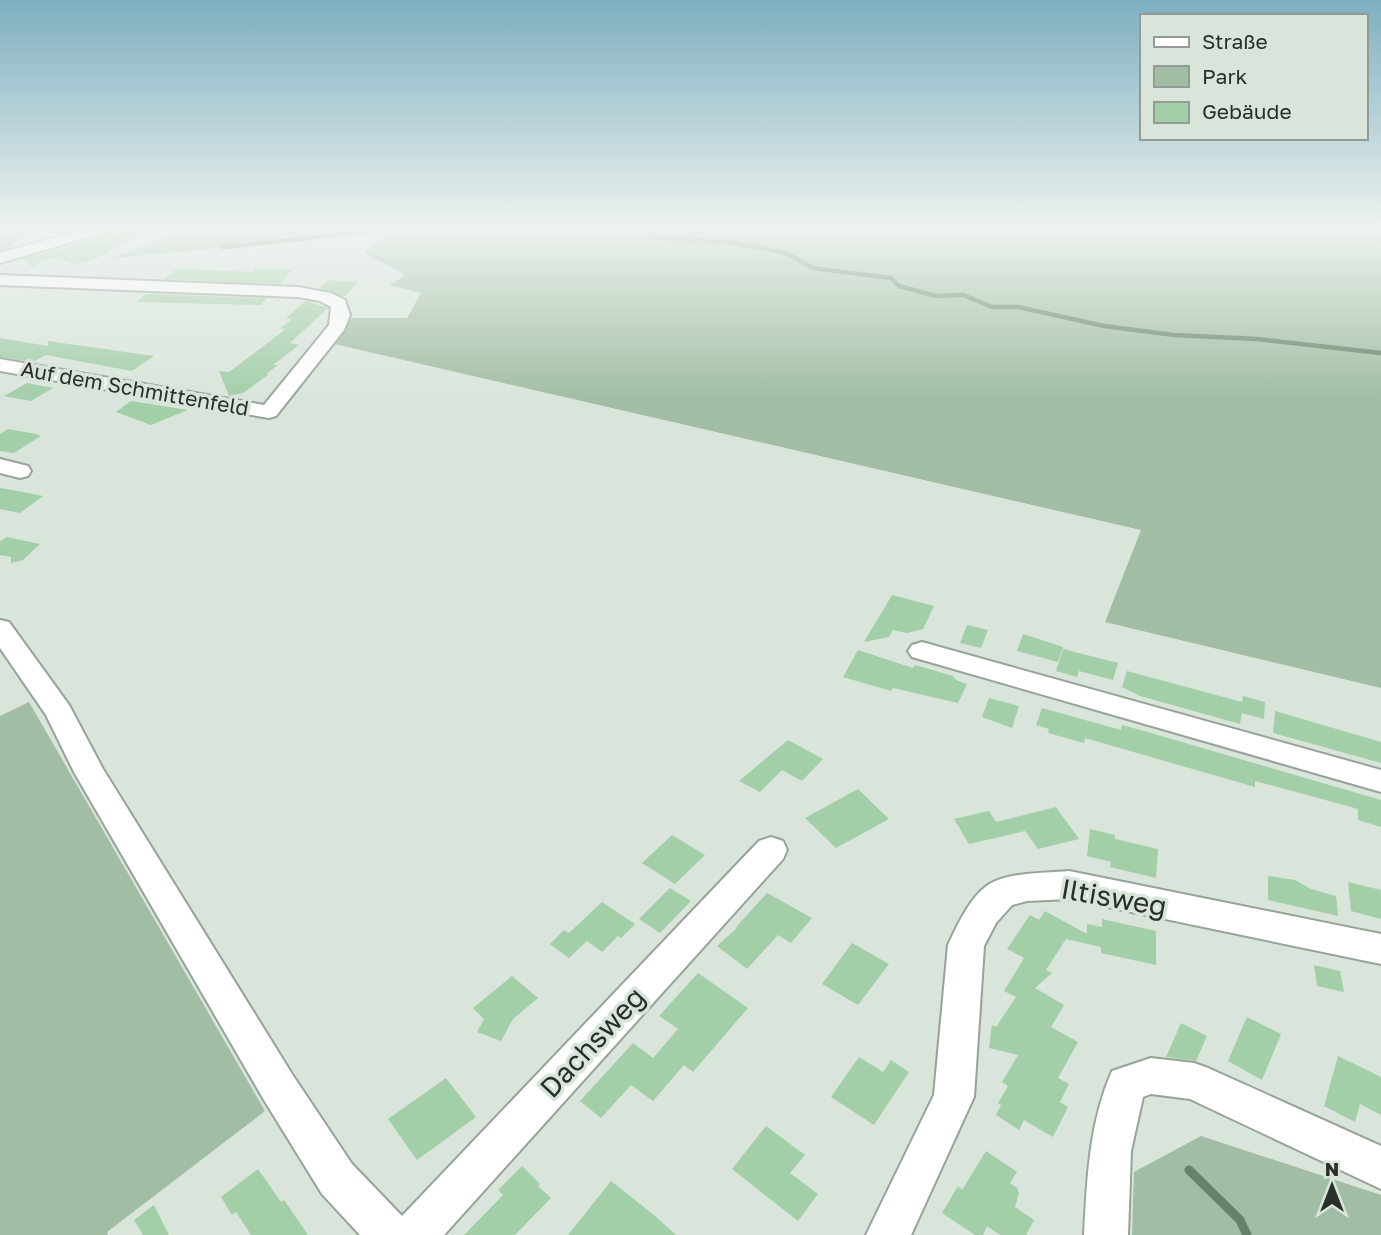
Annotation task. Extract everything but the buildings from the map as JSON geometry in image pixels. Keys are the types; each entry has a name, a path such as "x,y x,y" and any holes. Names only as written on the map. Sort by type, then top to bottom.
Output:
{"street":[{"path":"90,284 298,292 325,297 338,304 341,315 338,326 269,412"},
{"name":"Auf dem Schmittenfeld","path":"0,365 269,412"},
{"path":"0,628 53,703 89,772 278,1087 337,1179 390,1235"},
{"path":"922,651 1381,781"},
{"name":"Dachsweg","path":"414,1235 771,850"},
{"name":"Iltisweg","path":"888,1235 954,1097 966,945 984,913 1000,894 1027,887 1069,885 1381,949"},
{"path":"1106,1235 1110,1151 1126,1084 1151,1076 1194,1081 1381,1168"}],"green space":[{"path":"1381,284 1381,688 1105,622 1141,530 330,343 352,318 407,318 421,293 389,285"},
{"path":"29,702 265,1111 107,1232 108,1235 0,1235 0,716"},
{"path":"1201,1136 1381,1195 1381,1235 1132,1235 1134,1172"}],"waterway":[{"path":"897,284 936,296 963,295 992,307 1018,307 1104,326 1174,335 1257,339 1381,353"},
{"path":"1189,1170 1240,1220 1247,1235"}]}
